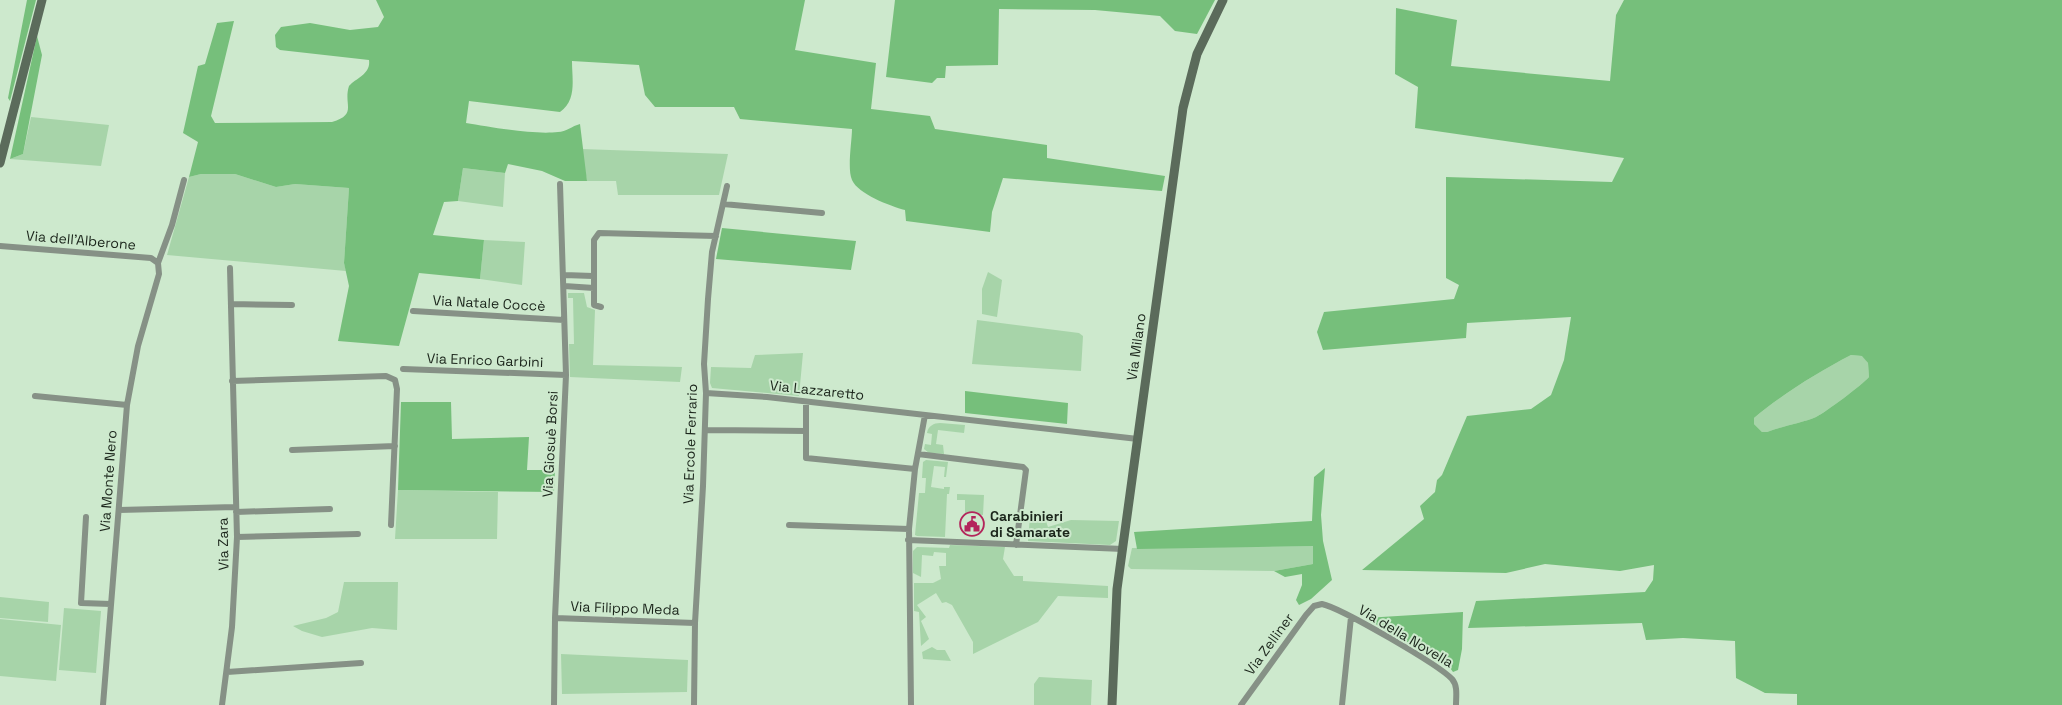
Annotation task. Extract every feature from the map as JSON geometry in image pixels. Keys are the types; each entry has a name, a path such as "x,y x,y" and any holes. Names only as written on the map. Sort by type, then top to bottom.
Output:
{"street":[{"path":"0,162 42,0"},
{"name":"Via Milano","path":"1112,705 1114,632 1122,549 1182,108 1197,54 1223,0"},
{"name":"Via Monte Nero","path":"103,705 127,405 138,346 159,274 158,263 172,225 184,180"},
{"name":"Via Giosuè Borsi","path":"554,705 555,618 566,375 560,184"},
{"name":"Via Ercole Ferrario","path":"694,705 695,624 705,430 706,393 704,364 708,299 712,252 727,186"},
{"path":"723,204 822,213"},
{"path":"601,307 594,305 593,276 594,240 599,233 716,236"},
{"name":"Via dell'Alberone","path":"0,246 151,258 158,263"},
{"name":"Via Zara","path":"222,705 235,590 237,536 230,268"},
{"path":"564,275 593,276"},
{"path":"564,286 594,288"},
{"path":"231,304 292,304"},
{"name":"Via Natale Coccè","path":"413,311 564,320"},
{"name":"Via Enrico Garbini","path":"403,369 566,375"},
{"path":"232,381 390,377 395,380 397,389 391,526"},
{"name":"Via Lazzaretto","path":"706,393 806,402 1138,439"},
{"path":"35,396 127,405"},
{"path":"806,402 806,458 915,469"},
{"path":"911,705 908,540 915,469 925,415"},
{"path":"705,430 806,431"},
{"path":"292,450 395,446"},
{"path":"918,454 1023,467 1026,470 1016,545"},
{"path":"119,510 330,509"},
{"path":"86,516 81,603 111,604"},
{"path":"789,525 909,529"},
{"path":"237,536 358,534"},
{"path":"908,540 1122,549"},
{"name":"Via della Novella","path":"1322,604 1352,617 1432,664 1452,679 1457,691 1456,705"},
{"name":"Via Zelliner","path":"1241,705 1306,615 1314,606 1322,604"},
{"path":"1342,705 1352,617"},
{"name":"Via Filippo Meda","path":"555,618 695,624"},
{"path":"226,672 361,663"}],"green space":[{"path":"27,0 36,0 10,101 8,98"},
{"path":"376,0 805,0 795,50 876,63 871,109 930,116 935,129 1047,145 1047,158 1165,176 1162,191 1003,178 992,212 990,232 906,221 905,210 867,195 852,180 850,162 852,129 740,119 734,107 655,107 645,95 639,65 572,61 573,82 571,96 569,102 560,112 469,101 466,123 548,133 561,132 580,124 587,181 565,181 542,171 508,164 505,173 463,168 458,201 444,202 433,235 484,240 480,279 419,273 399,346 338,341 349,286 344,263 349,188 295,184 276,187 235,174 201,174 189,177 198,142 183,133 198,66 205,64 217,23 234,21 211,116 215,123 332,122 345,116 348,108 349,86 368,69 369,60 280,50 276,47 275,35 281,27 310,23 350,30 378,27 384,17"},
{"path":"895,0 1215,0 1197,34 1175,31 1160,16 1095,10 999,9 998,65 946,66 945,78 937,78 932,83 886,77"},
{"path":"1624,0 2062,0 2062,705 1797,705 1797,694 1765,693 1736,678 1735,641 1683,638 1646,640 1642,623 1468,628 1476,601 1645,592 1653,580 1654,565 1620,571 1545,564 1506,573 1362,570 1424,519 1420,506 1435,492 1437,480 1442,475 1467,416 1531,409 1551,395 1564,360 1571,317 1467,323 1466,338 1323,350 1317,332 1324,312 1454,299 1459,285 1446,278 1446,177 1612,182 1624,158 1415,128 1418,87 1395,74 1396,8 1457,20 1451,66 1610,81 1616,15","holes":["1851,355 1862,356 1868,363 1869,377 1852,392 1821,414 1767,432 1762,432 1754,424 1754,418 1801,384"]},
{"path":"37,36 42,55 23,154 10,159"},
{"path":"31,117 109,125 101,166 10,159 23,154"},
{"path":"581,149 728,154 719,195 618,195 616,181 587,181"},
{"path":"463,168 505,173 503,207 458,201"},
{"path":"201,174 235,174 276,187 295,184 349,188 344,263 346,271 167,255 189,177"},
{"path":"722,228 856,241 851,270 716,259"},
{"path":"484,240 525,242 522,285 480,279"},
{"path":"988,272 1002,280 997,317 982,314 982,289"},
{"path":"568,293 584,293 587,307 595,310 593,365 682,367 680,382 570,377 569,344 574,344 573,298 568,298"},
{"path":"977,320 1079,333 1083,336 1081,371 972,364"},
{"path":"803,353 799,396 712,388 710,383 711,367 751,368 755,355"},
{"path":"1851,355 1863,356 1868,363 1869,377 1835,404 1816,417 1767,432 1762,432 1754,424 1754,418 1777,400 1813,376"},
{"path":"965,391 1068,403 1067,424 965,413"},
{"path":"401,402 451,402 452,439 529,437 527,470 555,470 554,492 398,490"},
{"path":"940,423 965,425 964,433 938,430 936,444 943,445 944,454 929,453 924,449 925,444 931,445 932,434 927,433 932,425"},
{"path":"926,460 948,462 946,477 944,477 945,467 934,466 931,487 944,489 944,487 950,487 949,494 947,494 945,537 915,535 919,493 925,493 926,478 922,478 923,462"},
{"path":"1325,468 1321,515 1323,541 1332,580 1311,599 1299,605 1296,600 1302,585 1302,574 1285,577 1274,571 1313,564 1313,546 1137,549 1134,532 1312,521 1314,477"},
{"path":"398,490 498,492 497,539 395,539"},
{"path":"957,494 984,495 983,515 965,514 965,500 957,500"},
{"path":"1043,512 1048,527 1071,520 1119,521 1116,541 1110,545 1028,541 1030,516"},
{"path":"950,545 1005,547 1003,559 1014,576 1023,576 1023,581 1108,586 1108,598 1058,596 1038,622 973,654 973,642 952,605 946,602 942,603 936,593 917,605 926,617 921,621 929,639 921,646 919,612 914,611 914,583 933,583 941,579 939,566 946,566 946,553 934,552 933,556 922,555 921,577 913,573 913,551 917,547 949,548"},
{"path":"1313,546 1313,564 1274,571 1131,569 1128,566 1132,548"},
{"path":"344,582 398,582 397,630 372,628 322,637 293,626 326,618 338,612"},
{"path":"0,597 49,602 48,622 0,618"},
{"path":"64,608 101,611 96,673 59,670"},
{"path":"1463,612 1462,649 1458,670 1453,672 1448,665 1365,618"},
{"path":"0,619 61,625 56,681 0,676"},
{"path":"932,647 937,650 945,650 951,661 923,659 922,652"},
{"path":"561,654 688,660 687,692 562,694"},
{"path":"1039,677 1092,680 1091,705 1034,705 1034,684"}],"place":[{"name":"Carabinieri di Samarate","path":"972,524"}]}
